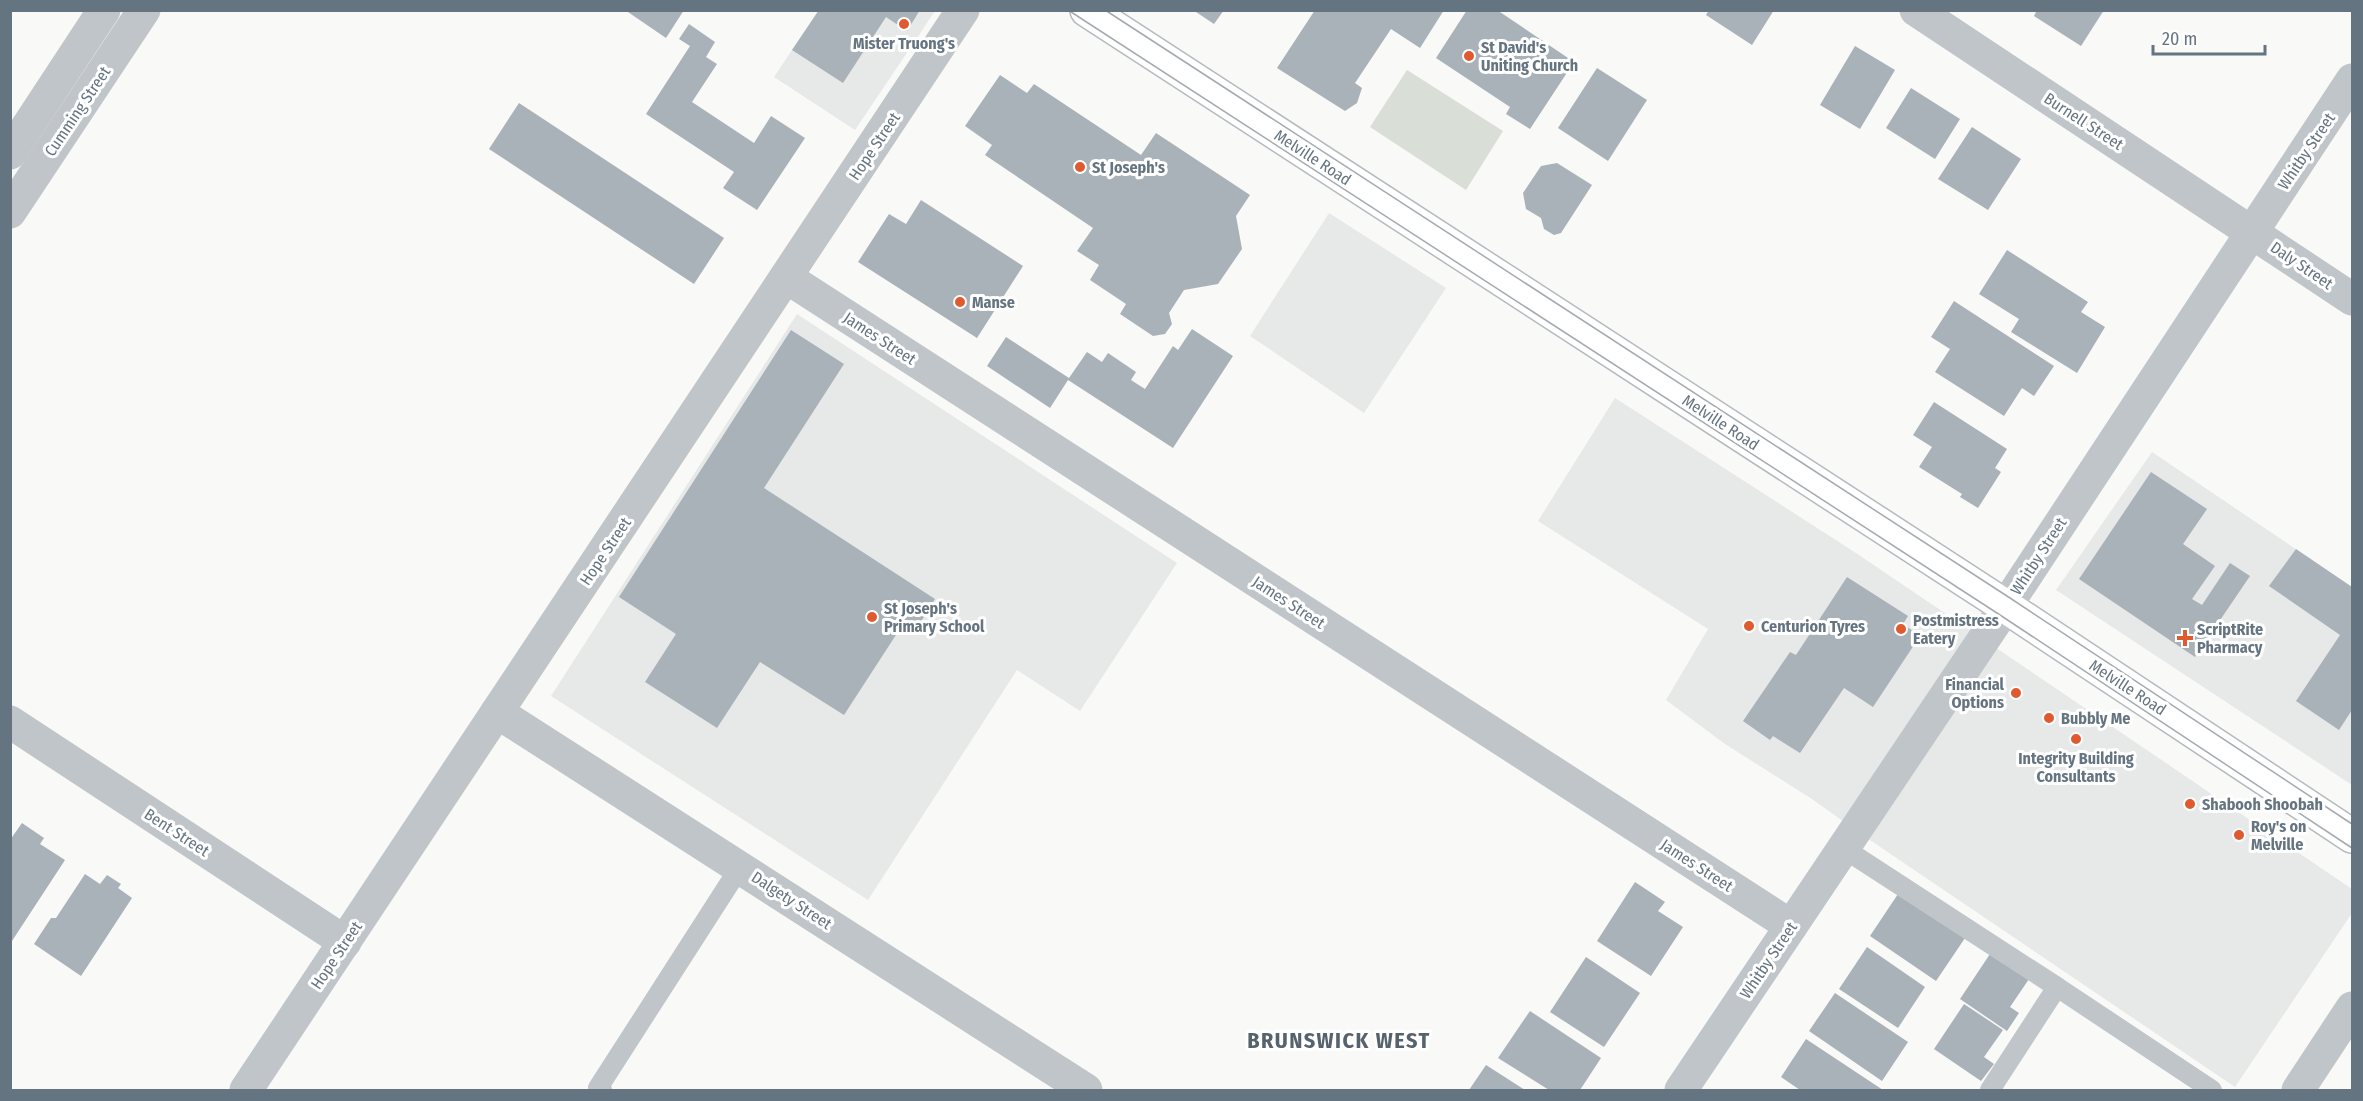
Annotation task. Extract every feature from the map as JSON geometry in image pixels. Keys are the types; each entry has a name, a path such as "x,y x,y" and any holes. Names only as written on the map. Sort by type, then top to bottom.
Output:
{"main road":[{"name":"Melville Road","path":"1087,10 2005,606 2352,836"}],"street":[{"name":"Cumming Street","path":"10,153 104,10"},
{"name":"Cumming Street","path":"10,212 144,10"},
{"name":"Hope Street","path":"246,1090 963,10"},
{"name":"Burnell Street","path":"1916,10 2252,231"},
{"name":"Whitby Street","path":"1681,1090 2005,606 2352,80"},
{"name":"Daly Street","path":"2252,231 2352,299"},
{"name":"James Street","path":"786,277 1791,926"},
{"name":"Dalgety Street","path":"497,712 1086,1090"},
{"name":"Bent Street","path":"10,722 345,942"},
{"path":"2298,1090 2352,1008"}],"lane":[{"path":"1843,848 2212,1090"},
{"path":"602,1090 598,1088 740,867"},
{"path":"1990,1090 2057,987"}],"shaded area":[{"path":"818,11 935,11 855,130 774,77"},
{"path":"1407,70 1503,131 1466,190 1370,127"},
{"path":"1329,213 1446,288 1364,413 1250,336"},
{"name":"St Joseph's Primary School","path":"797,314 1177,563 1080,711 1017,670 868,900 551,696"},
{"path":"1615,398 1856,553 2352,889 2352,913 2235,1087 1812,799 1725,744 1666,700 1708,629 1538,521"},
{"path":"2152,452 2352,587 2352,785 2056,590"}],"building":[{"path":"625,10 684,10 666,38"},
{"path":"819,10 920,10 907,31 886,17 843,83 792,50"},
{"path":"1193,10 1224,10 1214,24"},
{"path":"1315,10 1444,10 1420,48 1391,29 1355,83 1362,88 1357,103 1345,111 1277,68"},
{"path":"1467,10 1497,10 1574,62 1530,129 1506,114 1510,107 1436,58"},
{"path":"1709,10 1774,10 1752,45 1706,15"},
{"path":"2037,10 2104,10 2081,46 2034,16"},
{"path":"689,24 715,42 706,57 717,64 692,102 754,143 771,116 805,138 757,210 723,188 734,172 646,114 690,46 679,39"},
{"path":"1855,46 1895,70 1860,129 1820,105"},
{"path":"1597,68 1647,100 1608,161 1558,128"},
{"path":"1000,75 1027,93 1034,84 1141,155 1156,133 1250,195 1236,216 1242,249 1218,284 1184,290 1169,313 1172,324 1165,334 1153,336 1120,314 1126,304 1090,280 1099,265 1077,251 1093,228 985,155 992,145 965,126"},
{"path":"1911,88 1960,119 1935,159 1886,128"},
{"path":"519,103 724,238 694,284 489,149"},
{"path":"1972,127 2021,159 1988,210 1938,179"},
{"path":"1557,163 1592,185 1561,233 1554,235 1544,229 1541,218 1526,209 1523,193 1541,166"},
{"name":"Manse","path":"921,200 1023,266 977,338 858,262 889,214 906,224"},
{"path":"2007,250 2088,302 2081,312 2105,327 2077,373 2011,332 2019,319 1979,294"},
{"path":"1954,301 2054,366 2034,396 2022,388 2004,416 1935,372 1950,349 1931,337"},
{"path":"1192,329 1233,356 1173,448 1068,380 1050,408 987,366 1006,337 1069,378 1087,352 1102,362 1108,353 1136,372 1131,380 1145,389 1173,346 1178,350"},
{"path":"791,330 844,364 764,488 935,599 917,628 905,621 844,715 760,662 717,728 645,682 676,634 619,597"},
{"path":"1934,402 2007,449 1995,468 2001,472 1978,508 1960,497 1962,494 1919,467 1932,447 1913,435"},
{"path":"2151,472 2207,509 2183,544 2215,566 2192,599 2202,605 2230,563 2250,576 2195,657 2079,579"},
{"path":"2296,549 2352,587 2352,710 2339,730 2296,701 2340,635 2269,586"},
{"path":"1847,577 1908,616 1903,624 1920,636 1873,707 1844,688 1800,753 1773,736 1770,740 1743,721 1790,652 1796,655"},
{"path":"22,823 44,838 40,844 65,860 10,944 10,840"},
{"path":"85,874 100,884 107,875 121,884 118,888 132,898 81,976 34,944 51,918 56,918"},
{"path":"1635,882 1665,902 1658,911 1683,927 1651,976 1597,941"},
{"path":"1898,894 1965,938 1936,981 1870,936"},
{"path":"1867,947 1925,987 1898,1028 1839,989"},
{"path":"1990,954 2029,979 2010,1007 2019,1013 2007,1031 1960,999"},
{"path":"1586,957 1640,993 1604,1047 1550,1012"},
{"path":"1835,993 1908,1042 1882,1081 1809,1031"},
{"path":"1964,1004 2003,1030 1984,1057 1994,1064 1981,1081 1934,1049"},
{"path":"1530,1011 1601,1058 1580,1090 1549,1090 1498,1058"},
{"path":"1806,1039 1883,1090 1800,1090 1781,1077"},
{"path":"1486,1065 1525,1090 1469,1090"}],"tram line":[{"path":"1068,10 2000,615 2352,848"},
{"path":"1105,10 2010,598 2352,824"}],"place":[{"name":"Mister Truong's","path":"904,24"},
{"name":"St David's Uniting Church","path":"1469,56"},
{"name":"St Joseph's","path":"1080,167"},
{"name":"Manse","path":"960,302"},
{"name":"St Joseph's Primary School","path":"872,617"},
{"name":"Centurion Tyres","path":"1749,626"},
{"name":"Postmistress Eatery","path":"1901,629"},
{"name":"ScriptRite Pharmacy","path":"2185,638"},
{"name":"Financial Options","path":"2016,693"},
{"name":"Bubbly Me","path":"2049,718"},
{"name":"Integrity Building Consultants","path":"2076,739"},
{"name":"Shabooh Shoobah","path":"2190,804"},
{"name":"Roy's on Melville","path":"2239,835"}],"district":[{"name":"BRUNSWICK WEST","path":"1339,1040"}]}
